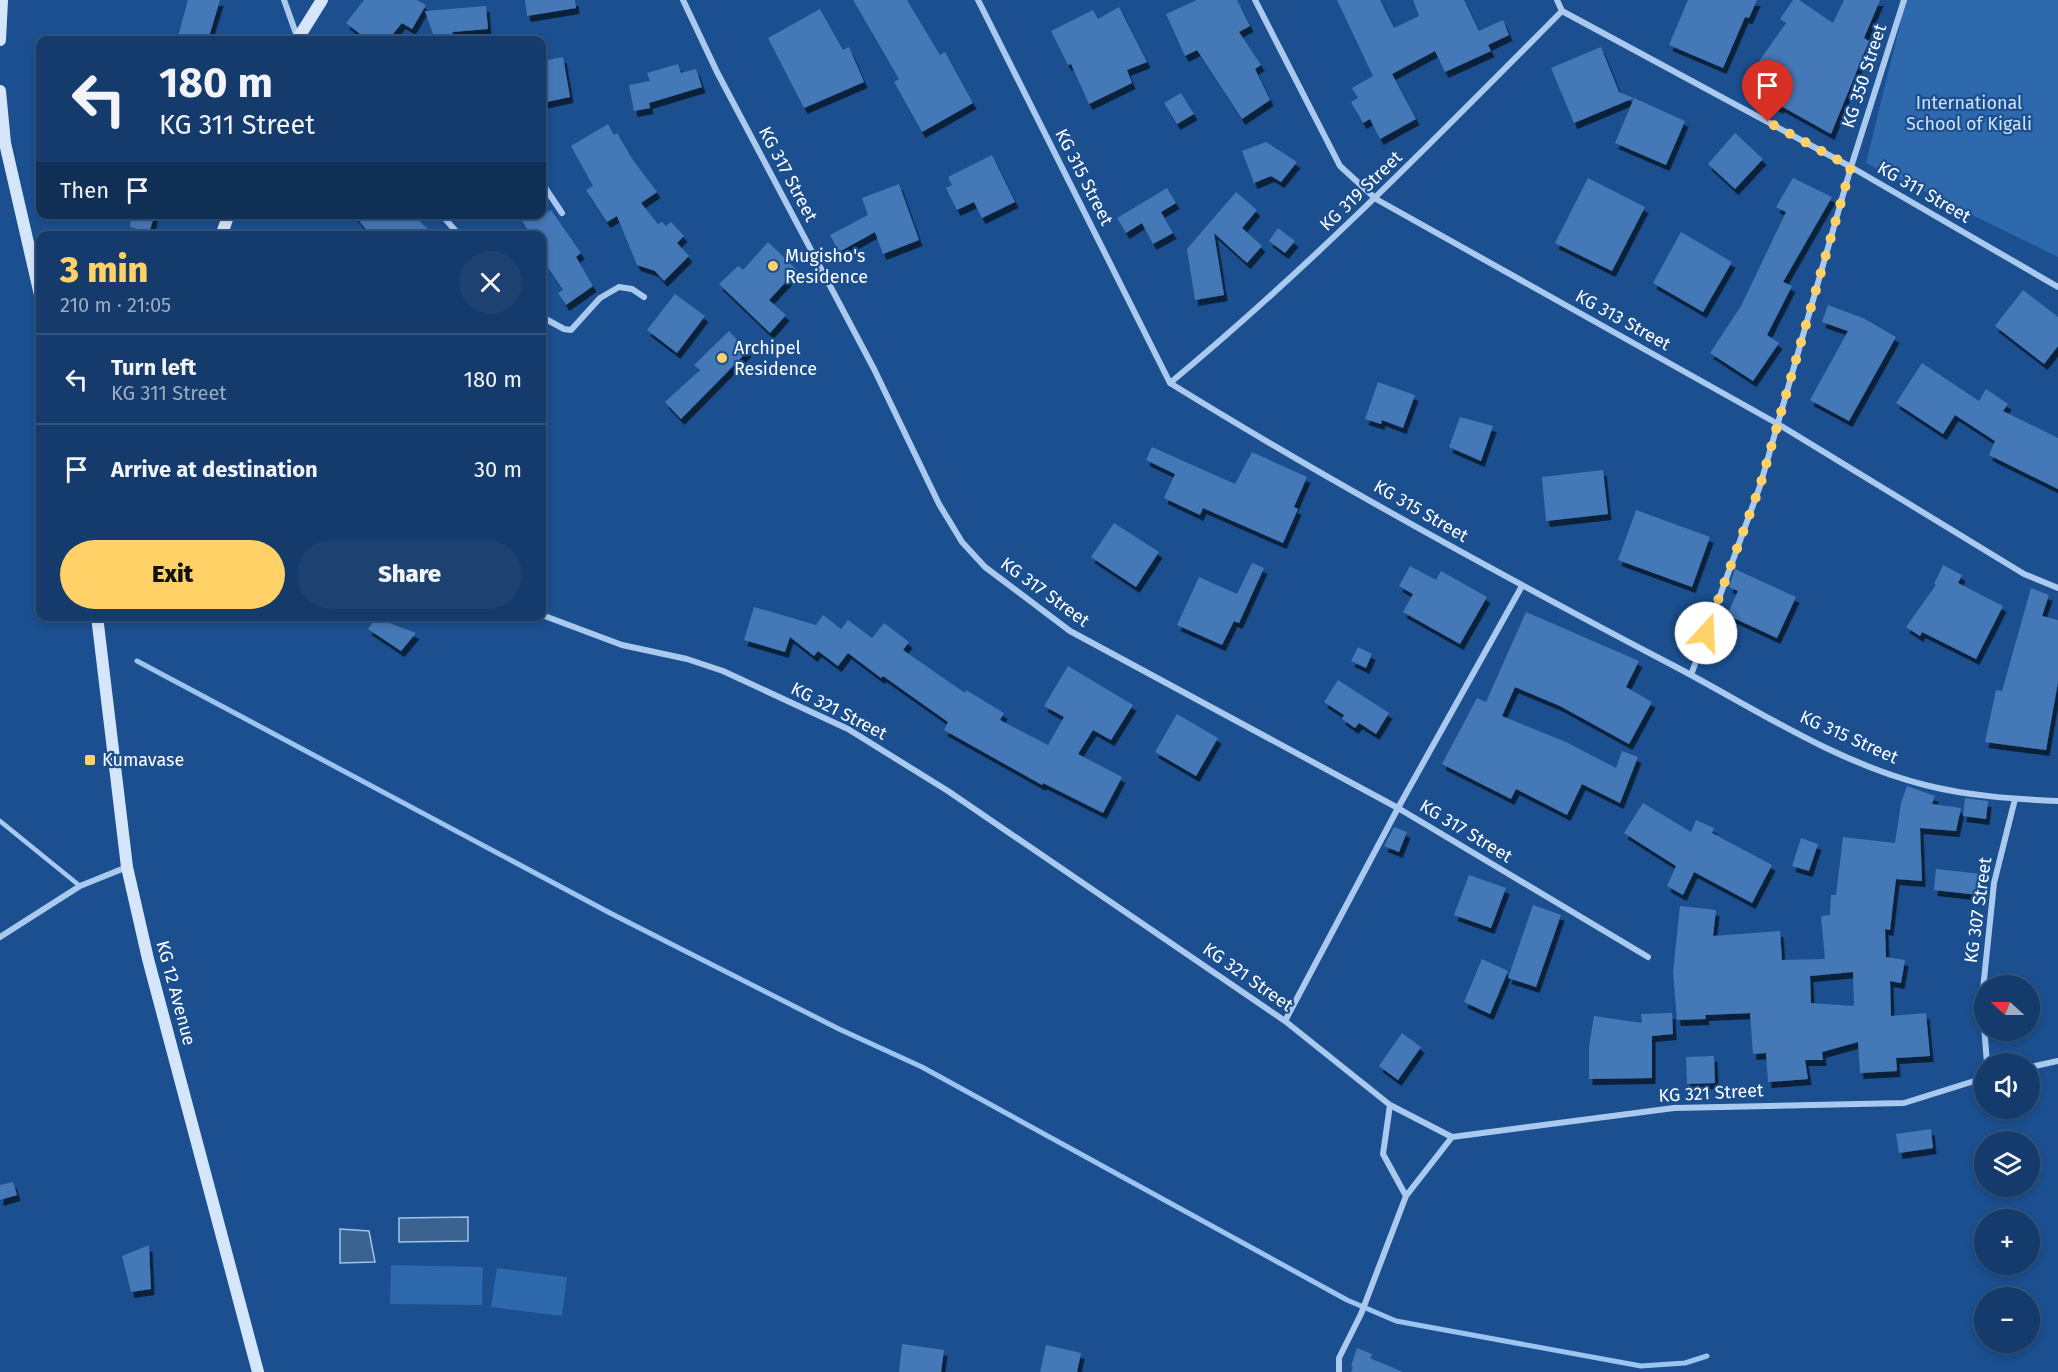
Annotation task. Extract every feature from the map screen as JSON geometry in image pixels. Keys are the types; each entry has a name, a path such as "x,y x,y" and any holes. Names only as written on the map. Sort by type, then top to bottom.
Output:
{"main road":[{"path":"0,40 2,0"},
{"path":"300,36 322,0"},
{"path":"0,91 5,143 36,278"},
{"name":"KG 12 Avenue","path":"98,621 127,867 148,959 258,1372"}],"street":[{"path":"284,0 297,36"},
{"name":"KG 317 Street","path":"683,0 717,72 874,369 939,504 962,542 1009,587 1070,631 1398,808 1648,957"},
{"name":"KG 315 Street","path":"978,0 1170,383 1522,586 1838,753 1924,785 2015,799 2058,801"},
{"name":"KG 313 Street","path":"1255,0 1340,166 1376,199 1778,424 2024,574 2058,588"},
{"path":"1557,0 1562,11"},
{"name":"KG 350 Street","path":"1691,675 1760,486 1851,167 1905,0"},
{"name":"KG 319 Street","path":"1170,383 1232,332 1376,199 1562,11"},
{"name":"KG 311 Street","path":"1562,11 1851,167 2058,287"},
{"path":"546,189 562,213"},
{"path":"445,219 456,231"},
{"path":"546,320 571,330 600,298 619,286 632,289 644,297"},
{"path":"1286,1021 1398,808 1522,586"},
{"name":"KG 321 Street","path":"546,616 622,645 687,659 723,671 848,729 958,797 1286,1021 1390,1105 1452,1137 1674,1108 1904,1103 1974,1081"},
{"name":"KG 307 Street","path":"1986,1053 1982,999 1994,883 2015,799"},
{"path":"0,937 80,886 127,867"},
{"path":"2040,1065 2058,1061"},
{"path":"1390,1105 1383,1154 1406,1196"},
{"path":"1339,1372 1339,1358 1361,1314 1406,1196 1452,1137"}],"lane":[{"path":"0,821 80,886"}],"green space":[{"name":"International School of Kigali","path":"1906,0 2058,0 2058,257 1866,163"},
{"path":"391,1265 483,1267 482,1305 390,1304"},
{"path":"497,1268 567,1277 562,1316 491,1307"}],"shaded area":[{"path":"468,1217 468,1241 399,1242 399,1218"},
{"path":"340,1229 369,1231 375,1262 340,1263"}],"building":[{"path":"188,0 220,0 209,36 178,36"},
{"path":"364,0 417,0 426,5 412,29 402,23 391,36 363,36 346,23"},
{"path":"525,0 575,0 576,8 527,16"},
{"path":"853,0 907,0 940,55 945,52 973,103 922,132 894,82 899,79"},
{"path":"1197,0 1237,0 1250,26 1239,32 1261,65 1255,69 1270,100 1242,119 1197,50 1185,56 1166,14"},
{"path":"1337,0 1380,0 1394,28 1419,16 1413,0 1464,0 1479,31 1503,20 1509,35 1488,45 1491,51 1445,72 1435,51 1392,74 1416,119 1380,139 1370,119 1363,123 1351,102 1358,98 1352,88 1373,76"},
{"path":"1688,0 1757,0 1749,18 1745,17 1723,68 1669,45"},
{"path":"1793,0 1799,0 1833,23 1844,0 1880,0 1864,38 1869,41 1831,134 1781,106 1779,108 1743,84 1786,23 1780,19"},
{"path":"486,6 488,29 452,32 453,34 433,34 425,11"},
{"path":"1119,7 1147,62 1127,70 1132,83 1089,104 1071,64 1068,65 1051,31 1093,10 1098,19"},
{"path":"820,9 843,50 849,47 864,82 804,108 768,38"},
{"path":"1601,47 1619,92 1634,98 1574,123 1551,68"},
{"path":"563,57 570,97 546,102 546,60"},
{"path":"678,64 681,73 696,69 702,87 649,103 650,108 634,111 629,85 650,81 647,73"},
{"path":"1181,93 1194,114 1177,124 1164,103"},
{"path":"1634,98 1685,121 1666,165 1615,143"},
{"path":"608,124 614,135 617,133 633,160 657,192 641,203 658,224 662,222 666,226 671,222 684,236 677,243 689,256 664,281 655,271 637,265 617,216 607,222 586,190 593,186 571,146"},
{"path":"1735,133 1763,159 1735,189 1708,164"},
{"path":"1266,142 1297,162 1281,182 1271,176 1254,183 1242,151"},
{"path":"992,155 1015,202 982,218 974,202 957,210 946,188 952,185 948,177"},
{"path":"1588,178 1645,207 1612,271 1555,243"},
{"path":"1793,178 1832,197 1783,282 1792,286 1767,335 1779,343 1753,381 1710,353 1741,306 1786,212 1776,207"},
{"path":"899,184 919,240 883,254 875,232 839,252 830,235 868,215 862,198"},
{"path":"1167,188 1176,203 1161,212 1173,233 1153,244 1142,223 1126,233 1117,218"},
{"path":"1236,192 1257,210 1242,228 1262,246 1247,263 1214,233 1224,295 1195,300 1187,249"},
{"path":"551,210 581,253 576,257 593,286 566,305 558,293 563,290 546,265 546,231 529,231 520,219 546,219 546,213"},
{"path":"131,219 153,219 150,231 130,227"},
{"path":"357,219 417,219 430,231 368,231"},
{"path":"1278,228 1295,241 1285,253 1269,241"},
{"path":"1681,232 1732,262 1703,312 1653,283"},
{"path":"768,242 797,270 769,300 786,315 770,333 719,284 738,266 743,270"},
{"path":"2023,290 2058,317 2058,346 2044,364 1995,326"},
{"path":"675,294 705,316 677,353 647,330"},
{"path":"1828,305 1863,318 1896,337 1849,421 1810,400 1848,331 1822,322"},
{"path":"729,331 748,351 681,419 665,402 700,370 694,365"},
{"path":"1922,363 1979,401 1986,389 2008,404 2003,411 2058,438 2058,489 1989,455 1995,441 1955,415 1943,434 1896,403"},
{"path":"1378,382 1415,395 1403,428 1382,420 1381,424 1365,419"},
{"path":"1460,417 1493,426 1481,461 1449,447"},
{"path":"1152,447 1235,484 1252,452 1307,477 1294,507 1298,509 1283,543 1203,508 1200,515 1164,498 1175,474 1146,460"},
{"path":"1603,470 1608,514 1546,521 1542,477"},
{"path":"1636,510 1710,537 1692,587 1618,560"},
{"path":"1114,523 1159,552 1136,587 1091,557"},
{"path":"1252,563 1264,568 1239,623 1234,621 1222,645 1177,625 1199,577 1237,594"},
{"path":"1943,565 1962,575 1958,583 2003,606 1976,659 1922,632 1920,636 1906,627 1936,585 1934,584"},
{"path":"1410,566 1436,580 1441,571 1487,597 1460,644 1403,612 1413,594 1399,586"},
{"path":"1735,569 1796,597 1777,638 1727,615 1738,591 1729,587"},
{"path":"2031,588 2049,595 2042,616 2058,620 2058,682 2046,750 1985,742 1996,690 2002,691"},
{"path":"754,607 816,625 823,615 841,629 848,620 872,638 884,623 909,642 903,650 965,693 966,690 1004,713 1000,720 1048,745 1064,717 1044,706 1068,666 1133,705 1111,740 1093,730 1078,754 1122,777 1103,813 1043,783 1042,785 944,730 948,722 883,676 881,678 848,653 838,666 818,651 814,656 790,637 785,652 744,640"},
{"path":"1526,612 1639,661 1626,687 1652,702 1629,744 1560,706 1515,687 1502,716 1566,742 1616,768 1622,751 1638,757 1620,803 1582,784 1567,815 1516,789 1511,799 1442,764 1477,698 1486,702"},
{"path":"374,621 384,621 416,633 401,651 368,629"},
{"path":"1358,647 1372,654 1366,668 1351,661"},
{"path":"1338,680 1389,713 1376,734 1359,723 1355,728 1342,719 1344,715 1324,702"},
{"path":"1177,714 1218,738 1196,776 1155,752"},
{"path":"1907,786 1935,796 1932,804 1961,808 1956,831 1920,828 1922,881 1896,879 1890,930 1885,929 1886,957 1905,960 1901,983 1890,981 1891,1016 1926,1013 1930,1056 1896,1058 1897,1071 1860,1073 1858,1042 1822,1052 1823,1060 1805,1060 1808,1079 1768,1082 1766,1053 1753,1054 1750,1013 1705,1015 1706,1019 1677,1020 1673,972 1680,906 1716,910 1713,936 1780,931 1782,960 1825,959 1821,916 1830,915 1831,895 1836,895 1843,837 1895,843 1901,803","holes":["1853,972 1854,1006 1811,1003 1810,976"]},
{"path":"1965,798 1988,801 1986,819 1963,816"},
{"path":"1643,803 1691,832 1696,820 1714,828 1712,833 1772,865 1752,903 1694,872 1683,895 1667,886 1676,866 1624,833"},
{"path":"1394,827 1407,832 1399,852 1384,846"},
{"path":"1801,838 1818,844 1809,871 1792,866"},
{"path":"1936,869 1981,874 1979,895 1934,890"},
{"path":"1469,875 1506,888 1491,928 1454,915"},
{"path":"1533,905 1561,915 1536,987 1508,978"},
{"path":"1482,959 1508,971 1490,1014 1464,1002"},
{"path":"1672,1013 1673,1034 1652,1036 1652,1078 1589,1079 1589,1047 1594,1016 1642,1023 1641,1014"},
{"path":"1402,1033 1421,1047 1398,1080 1379,1066"},
{"path":"1714,1056 1715,1083 1687,1084 1686,1057"},
{"path":"1931,1129 1933,1148 1899,1153 1896,1134"},
{"path":"13,1182 17,1195 0,1200 0,1185"},
{"path":"149,1245 151,1289 131,1292 122,1256"},
{"path":"902,1344 944,1350 941,1372 899,1372"},
{"path":"1046,1345 1081,1353 1077,1372 1040,1372"},
{"path":"1357,1348 1372,1354 1370,1358 1403,1372 1351,1372"}],"waterway":[{"path":"137,661 610,913 839,1029 922,1067 1347,1300 1396,1321 1641,1366 1685,1363 1707,1356"}],"place":[{"name":"Mugisho's Residence","path":"773,266"},
{"name":"Archipel Residence","path":"722,358"},
{"name":"Kumavase","path":"90,760"}],"route":[{"path":"1706,633 1760,486 1851,167 1768,122"}]}
